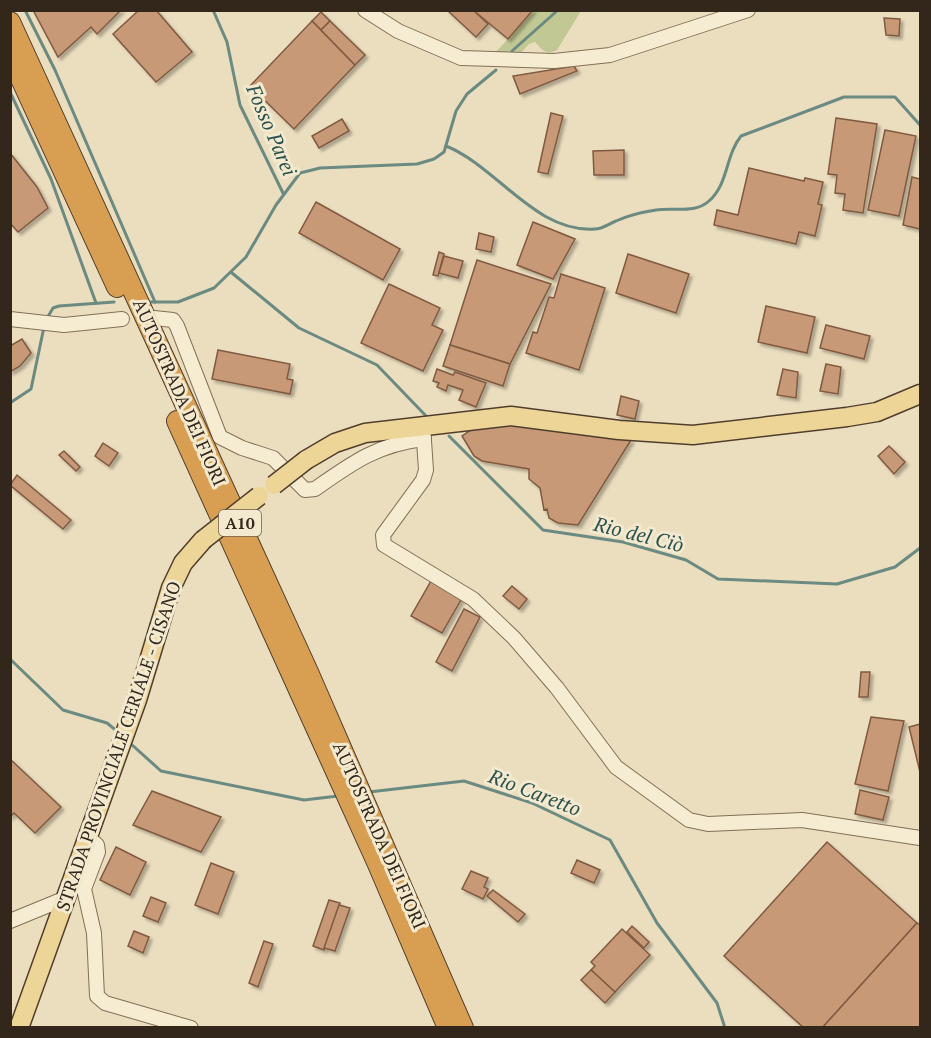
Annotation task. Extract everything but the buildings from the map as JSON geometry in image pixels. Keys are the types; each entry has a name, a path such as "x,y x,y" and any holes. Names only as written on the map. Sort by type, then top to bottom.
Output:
{"highway":[{"name":"AUTOSTRADA DEI FIORI","path":"10,22 308,672 463,1028"},
{"name":"AUTOSTRADA DEI FIORI","path":"10,55 372,851 448,1028"}],"main road":[{"name":"STRADA PROVINCIALE CERIALE - CISANO","path":"19,1028 137,700 174,581 183,562 203,540 306,460 348,438 423,433 511,416 620,430 693,435 877,412 921,394"}],"street":[{"path":"365,10 398,31 461,58 554,61 610,55 748,10"},
{"path":"154,318 173,320 177,326 220,436 242,448 273,458 305,490 315,489 376,450 423,433 426,470 423,480 383,535 384,545 473,599 506,630 557,688 616,767 689,820 708,824 802,820 921,838"},
{"path":"10,319 54,325 122,319"},
{"path":"88,837 97,845 98,852 84,889 94,933 97,996 105,1003 191,1028"},
{"path":"10,921 66,898"}],"green space":[{"path":"533,11 581,11 557,50 553,52 542,50 535,42 529,44 519,55 495,53"}],"waterway":[{"path":"25,10 55,70 155,302"},
{"name":"Fosso Parei","path":"213,10 227,42 240,105 283,193"},
{"path":"512,51 558,10"},
{"path":"149,302 178,302 214,288 246,257 276,205 300,173 320,168 417,164 434,159 444,152 456,111 467,94 496,70"},
{"path":"10,92 51,179 96,303"},
{"path":"446,146 483,168 517,197 554,221 574,227 595,229 625,217 646,212 663,209 691,209 703,205 709,201 720,186 732,152 741,136 844,97 895,97 920,125"},
{"name":"Rio del Ciò","path":"232,273 299,328 377,365 427,417"},
{"path":"46,320 53,308 59,306 114,302"},
{"path":"10,403 31,389 44,327"},
{"name":"Rio del Ciò","path":"449,436 543,530 623,542 686,560 718,579 837,584 895,567 920,548"},
{"name":"Rio Caretto","path":"10,659 63,710 107,723 118,732"},
{"name":"Rio Caretto","path":"131,744 161,771 304,800 338,796"},
{"name":"Rio Caretto","path":"369,792 464,781 532,803 610,840 657,923 717,1003 725,1028"}]}
